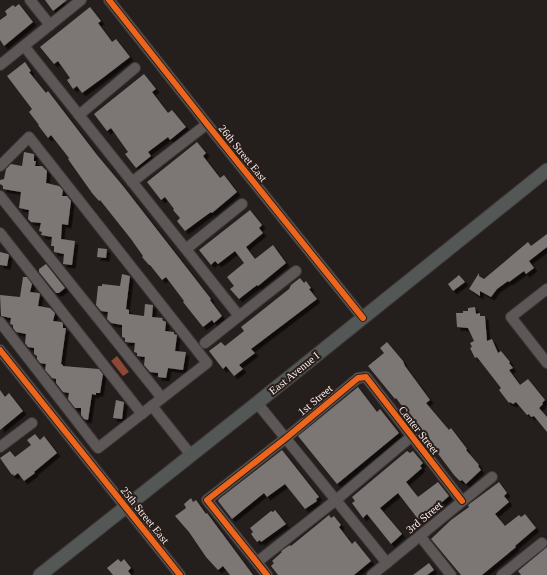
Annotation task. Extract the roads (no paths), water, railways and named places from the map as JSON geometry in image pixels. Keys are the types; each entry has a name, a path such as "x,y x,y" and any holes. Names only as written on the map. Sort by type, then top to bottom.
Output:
{"main road":[{"name":"East Avenue I","path":"40,575 258,403 547,170"}],"street":[{"path":"30,0 50,25"},
{"path":"0,64 81,0"},
{"name":"26th Street East","path":"110,0 206,124 363,318"},
{"path":"24,46 239,316"},
{"path":"79,115 135,68"},
{"path":"132,182 206,124"},
{"path":"0,166 29,137 207,363 98,448 0,322"},
{"path":"0,196 162,398"},
{"path":"186,249 242,204"},
{"path":"0,233 142,414"},
{"path":"205,343 296,271"},
{"path":"547,289 511,317 547,363"},
{"name":"25th Street East","path":"0,350 180,575"},
{"name":"Center Street","path":"358,378 366,377 462,501"},
{"name":"1st Street","path":"257,562 207,500 286,438 358,378"},
{"path":"258,403 387,563"},
{"path":"152,406 191,455"},
{"path":"0,447 32,423"},
{"path":"267,575 257,562 336,500 412,436"},
{"name":"3rd Street","path":"372,575 492,477"},
{"path":"420,536 451,575"},
{"path":"502,575 542,543"}]}
